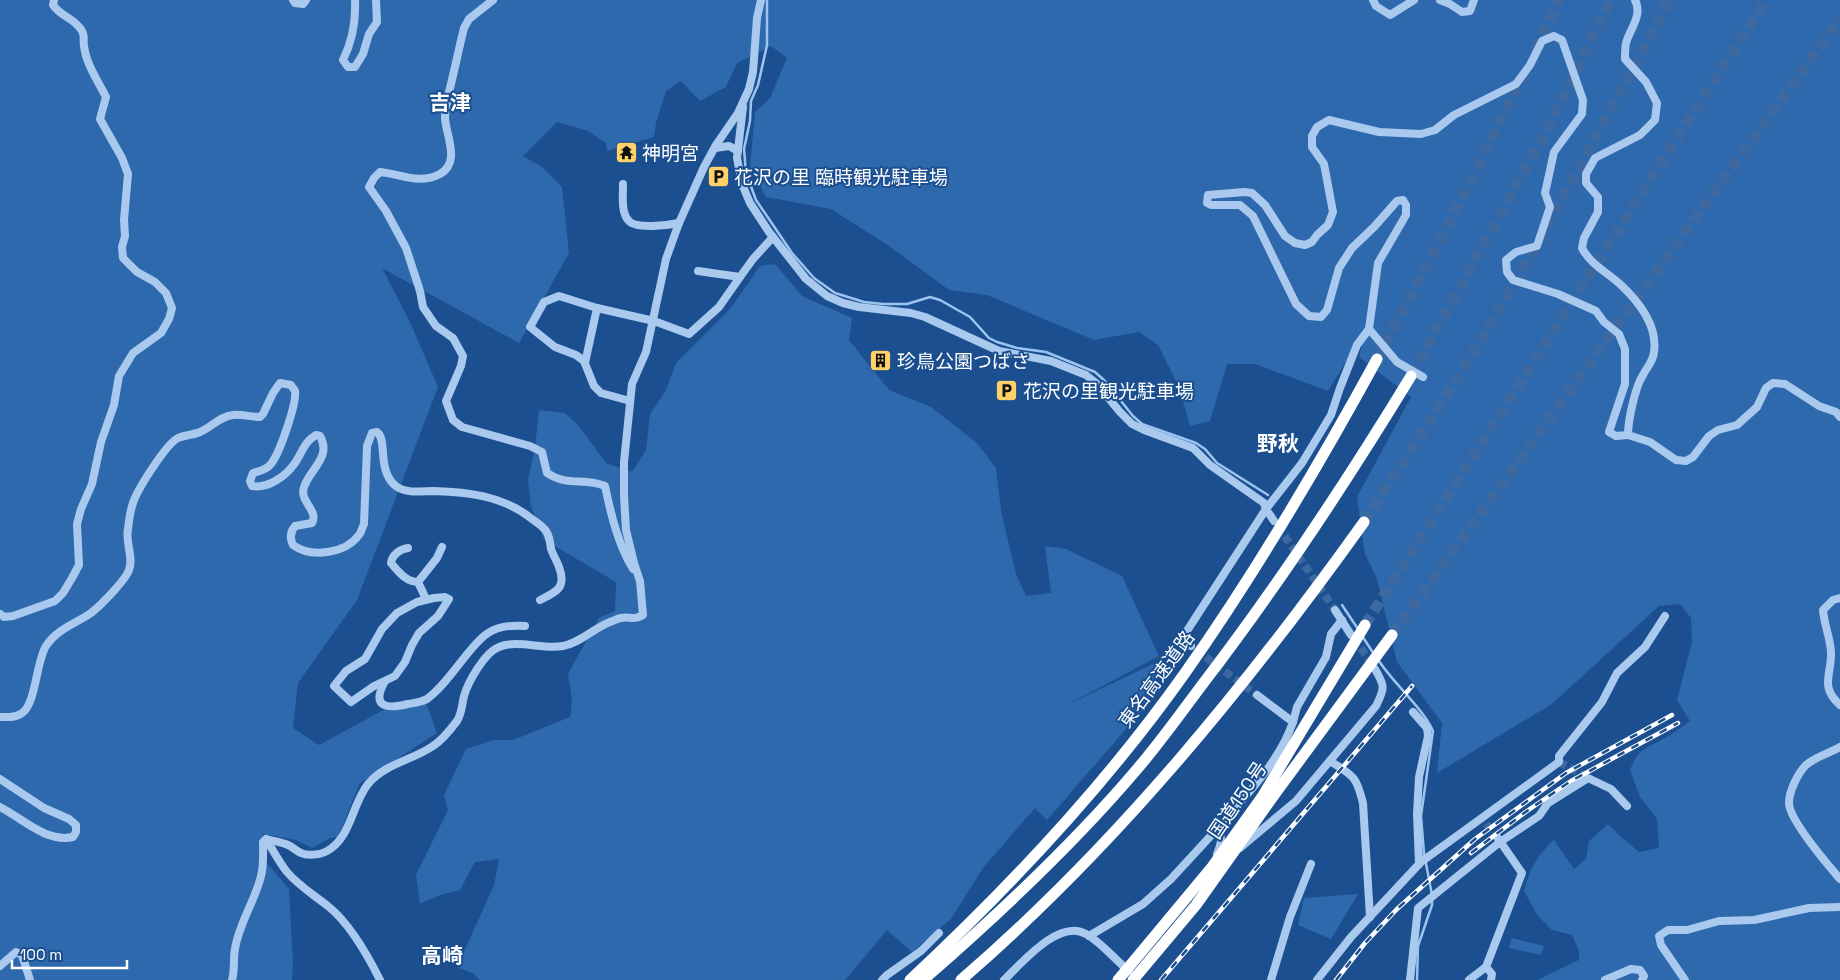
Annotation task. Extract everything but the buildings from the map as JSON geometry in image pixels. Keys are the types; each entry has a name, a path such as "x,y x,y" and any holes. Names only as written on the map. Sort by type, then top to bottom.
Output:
{"highway":[{"name":"東名高速道路","path":"910,980 969,925 1030,862 1108,772 1184,675 1252,575 1297,502 1377,359"},
{"name":"東名高速道路","path":"923,980 978,932 1040,873 1138,768 1270,595 1363,455 1411,376"},
{"path":"961,980 990,955 1074,872 1175,765 1316,589 1364,522"},
{"name":"国道150号","path":"1134,977 1262,797 1365,625"},
{"name":"国道150号","path":"1118,980 1134,977 1196,905 1392,635"}],"street":[{"path":"0,614 13,616 55,601 72,578 79,565 77,524 92,484 101,442 114,405 119,376 133,353 161,333 169,319 172,308 166,293 155,282 137,272 123,258 122,247 125,236 124,220 128,174 122,158 100,119 106,98 83,46 84,33 77,22 58,12 54,5 54,0"},
{"path":"293,0 296,3 302,4 306,0"},
{"path":"355,0 351,44 343,60 348,67 355,68 363,54 369,34 377,22 376,0"},
{"path":"493,0 470,19 464,28 445,117 452,156 449,166 440,174 423,179 409,179 392,173 380,172 374,178 370,187 386,211 406,248 420,291 423,308 436,326 453,338 463,356 462,366 446,401 453,420 462,427 530,446 542,452 547,473 554,478 570,482 594,482 605,486 611,515 624,554 640,581"},
{"path":"761,0 756,27 753,72 744,102 738,152 738,170 750,203 773,237 806,279 827,296 842,303 859,307 911,313 999,351 1051,361 1086,376 1096,383 1132,424 1193,448 1210,465 1264,503 1274,521"},
{"path":"1373,0 1376,6 1390,15 1414,0"},
{"path":"1440,0 1462,12 1470,10 1474,0"},
{"path":"1628,435 1629,416 1642,376 1649,368 1654,351 1653,330 1647,316 1637,302 1621,285 1593,262 1582,248 1584,238 1598,212 1598,197 1586,183 1586,174 1590,166 1595,158 1640,135 1656,120 1657,103 1646,82 1625,59 1626,44 1638,16 1635,0"},
{"path":"1191,646 1182,637 1266,509 1302,463 1331,415 1357,345 1369,329 1378,263 1406,215 1406,205 1403,200 1397,201 1374,228 1352,248 1339,268 1327,310 1321,317 1309,316 1296,304 1254,216 1240,205 1211,205 1207,203 1208,195 1252,193 1265,204 1285,236 1295,243 1305,245 1312,242 1316,235 1328,225 1333,212 1324,164 1312,147 1312,136 1317,127 1329,120 1379,132 1420,134 1435,130 1454,115 1516,84 1530,65 1542,41 1554,36 1562,40 1569,58 1583,100 1582,114 1554,152 1545,193 1550,207 1537,246 1516,252 1506,260 1507,272 1513,280 1558,294 1596,311 1604,322 1619,334 1625,349 1626,384 1609,432 1616,436 1628,435 1650,442 1676,460 1686,461 1693,458 1709,436 1718,430 1737,425 1757,407 1766,388 1774,383 1785,384 1819,406 1836,412 1840,417"},
{"path":"266,839 289,845 302,854 327,852 348,827 368,783 388,768 434,746 457,721 462,710 464,694 471,680 490,653 499,647 513,645 563,646 607,623 622,618 636,619 643,616 640,581 626,530 624,496 624,462 632,384 646,352 666,259 679,223 714,148 744,102"},
{"path":"714,148 729,146 738,152 748,154"},
{"path":"623,184 625,214 627,220 631,223 648,226 679,223"},
{"path":"630,402 601,393 594,386 585,363 576,355 555,347 530,327 544,302 559,296 597,308 654,321 689,334 719,307 740,277 773,237"},
{"path":"698,271 740,277"},
{"path":"585,363 597,308"},
{"path":"1369,329 1397,362 1423,377"},
{"path":"0,718 16,716 27,709 45,647 59,632 92,613 114,591 129,570 130,557 127,532 133,502 150,471 170,446 176,439 200,432 227,416 260,417 280,383 291,385 295,390 283,440 276,458 269,466 253,473 250,481 252,486 259,488 278,480 295,463 310,438 316,435 320,436 324,442 322,458 305,483 303,490 304,499 314,514 314,519 312,523 295,526 292,530 291,541 293,546 301,551 310,553 334,551 349,544 360,535 364,524 367,446 372,433 377,432 382,438 383,464 387,477 398,488 412,492 459,492 495,499 516,508 545,530 562,579 558,591 540,600"},
{"path":"418,582 437,558 442,547"},
{"path":"408,548 402,548 397,552 392,558 391,563 405,578 418,582"},
{"path":"418,582 426,599"},
{"path":"445,597 449,599 438,616 419,634 412,645 406,662 395,676 384,683 374,686 352,702 334,686 346,671 365,659 382,629 397,614 409,605 426,599 445,597"},
{"path":"1840,598 1834,600 1823,610 1831,653 1827,677 1828,688 1832,699 1840,705"},
{"path":"1335,610 1352,635"},
{"path":"1316,980 1419,864 1559,762 1559,756 1602,702 1617,673 1645,647 1665,616"},
{"path":"1089,936 1143,904 1171,879 1218,828 1272,762 1289,733 1298,707 1326,657 1331,634 1342,620"},
{"path":"384,683 379,693 379,700 382,705 389,707 425,700 485,635 496,629 525,626"},
{"path":"1232,855 1296,801 1376,706 1384,684 1375,669"},
{"path":"1257,695 1293,722"},
{"path":"1413,712 1427,728 1428,736 1419,777 1417,814 1419,864"},
{"path":"1840,746 1807,764 1799,774 1791,791 1789,803 1793,815 1806,835 1840,879"},
{"path":"1330,760 1354,777 1363,803 1370,917"},
{"path":"1410,980 1418,908 1498,839 1539,816 1548,803 1588,778 1610,789 1627,806"},
{"path":"0,779 44,808 69,819 76,825 76,832 72,837 57,837 39,830 0,807"},
{"path":"1481,817 1486,824"},
{"path":"1212,867 1222,843 1218,828"},
{"path":"232,980 235,972 235,950 243,921 261,878 263,842 266,839"},
{"path":"266,839 288,872 307,891 330,908 344,924 371,962 380,980"},
{"path":"1469,980 1486,967 1522,873 1498,839"},
{"path":"1271,980 1290,917 1311,864"},
{"path":"1685,980 1661,944 1659,936 1668,930 1687,930 1719,921 1754,920 1809,908 1840,907"},
{"path":"1004,980 1052,937 1062,932 1072,931 1084,932 1134,977"},
{"path":"887,978 939,934"},
{"path":"0,966 16,952 22,954 30,980"},
{"path":"1486,967 1492,974 1492,980"},
{"path":"1605,980 1631,969 1640,970 1644,976 1642,980"}],"shaded area":[{"path":"0,0 1840,0 1840,980 1537,980 1579,960 1579,951 1572,935 1552,930 1537,915 1524,891 1535,863 1548,845 1554,840 1574,869 1586,859 1589,841 1608,824 1639,852 1659,848 1657,819 1640,797 1630,770 1639,753 1690,721 1677,700 1692,642 1691,618 1680,604 1659,606 1552,704 1437,773 1442,723 1397,662 1377,579 1365,554 1357,497 1411,397 1359,357 1366,329 1328,391 1255,364 1227,364 1210,421 1190,426 1179,387 1158,345 1139,332 1094,340 987,295 949,290 889,246 831,209 766,197 750,167 755,112 770,98 787,58 771,46 737,63 726,87 700,101 681,81 666,91 656,123 654,137 607,151 606,143 588,131 557,122 523,156 542,167 562,187 569,253 519,343 382,268 410,322 438,387 357,600 298,683 293,728 319,745 389,707 425,700 437,733 360,783 338,837 330,838 312,848 296,840 263,834 258,882 267,863 289,889 293,963 292,980 0,980"},
{"path":"775,264 802,296 852,318 849,340 889,390 931,407 977,443 996,468 1001,511 1016,574 1026,596 1051,593 1045,546 1066,549 1122,576 1159,656 1067,705 1163,659 1146,706 1047,820 1035,808 983,868 951,919 912,952 887,930 845,980 480,980 474,974 457,967 494,885 499,859 475,862 460,890 440,895 420,904 416,875 448,810 444,795 466,749 493,740 513,740 570,717 572,699 568,674 599,618 615,611 616,582 544,540 531,506 528,480 535,448 539,410 565,413 579,426 606,463 632,472 646,450 650,414 665,392 676,363 731,308 760,266"},
{"path":"1358,894 1331,939 1298,925 1304,898"},
{"path":"1512,938 1544,946 1541,955 1509,948"}],"waterway":[{"path":"767,0 767,45 758,85 751,101 750,121 744,149 746,173 756,200 792,253 814,278 835,293 864,302 907,304 930,297 940,300 970,317 989,338 997,342 1017,348 1046,352 1095,372 1142,424 1196,443 1205,449 1217,463 1268,495"},
{"path":"1342,605 1358,629"},
{"path":"1362,636 1374,654"},
{"path":"1379,661 1422,713 1433,731 1421,816 1424,853 1432,895"},
{"path":"1417,980 1418,946 1432,900"}],"tunnel":[{"path":"1535,50 1559,0"},
{"path":"1411,376 1542,139 1611,0"},
{"path":"1364,522 1457,379 1527,262 1669,0"},
{"path":"1365,625 1766,0"},
{"path":"1392,635 1840,19"},
{"path":"1377,359 1469,185 1524,74"},
{"path":"1278,526 1335,610"},
{"path":"1354,638 1373,666"},
{"path":"1196,650 1257,695"},
{"path":"1559,762 1588,778"},
{"path":"1486,824 1497,837"}],"railway":[{"path":"1161,980 1412,686"},
{"path":"1336,980 1365,943 1397,909 1475,839 1566,773 1672,715"},
{"path":"1471,853 1571,781 1678,723"}],"place":[{"name":"神明宮","path":"626,153"},
{"name":"花沢の里 臨時観光駐車場","path":"718,177"},
{"name":"珍鳥公園つばさ","path":"881,361"},
{"name":"花沢の里観光駐車場","path":"1007,391"}],"district":[{"name":"吉津","path":"450,103"},
{"name":"野秋","path":"1278,444"},
{"name":"高崎","path":"442,956"}]}
